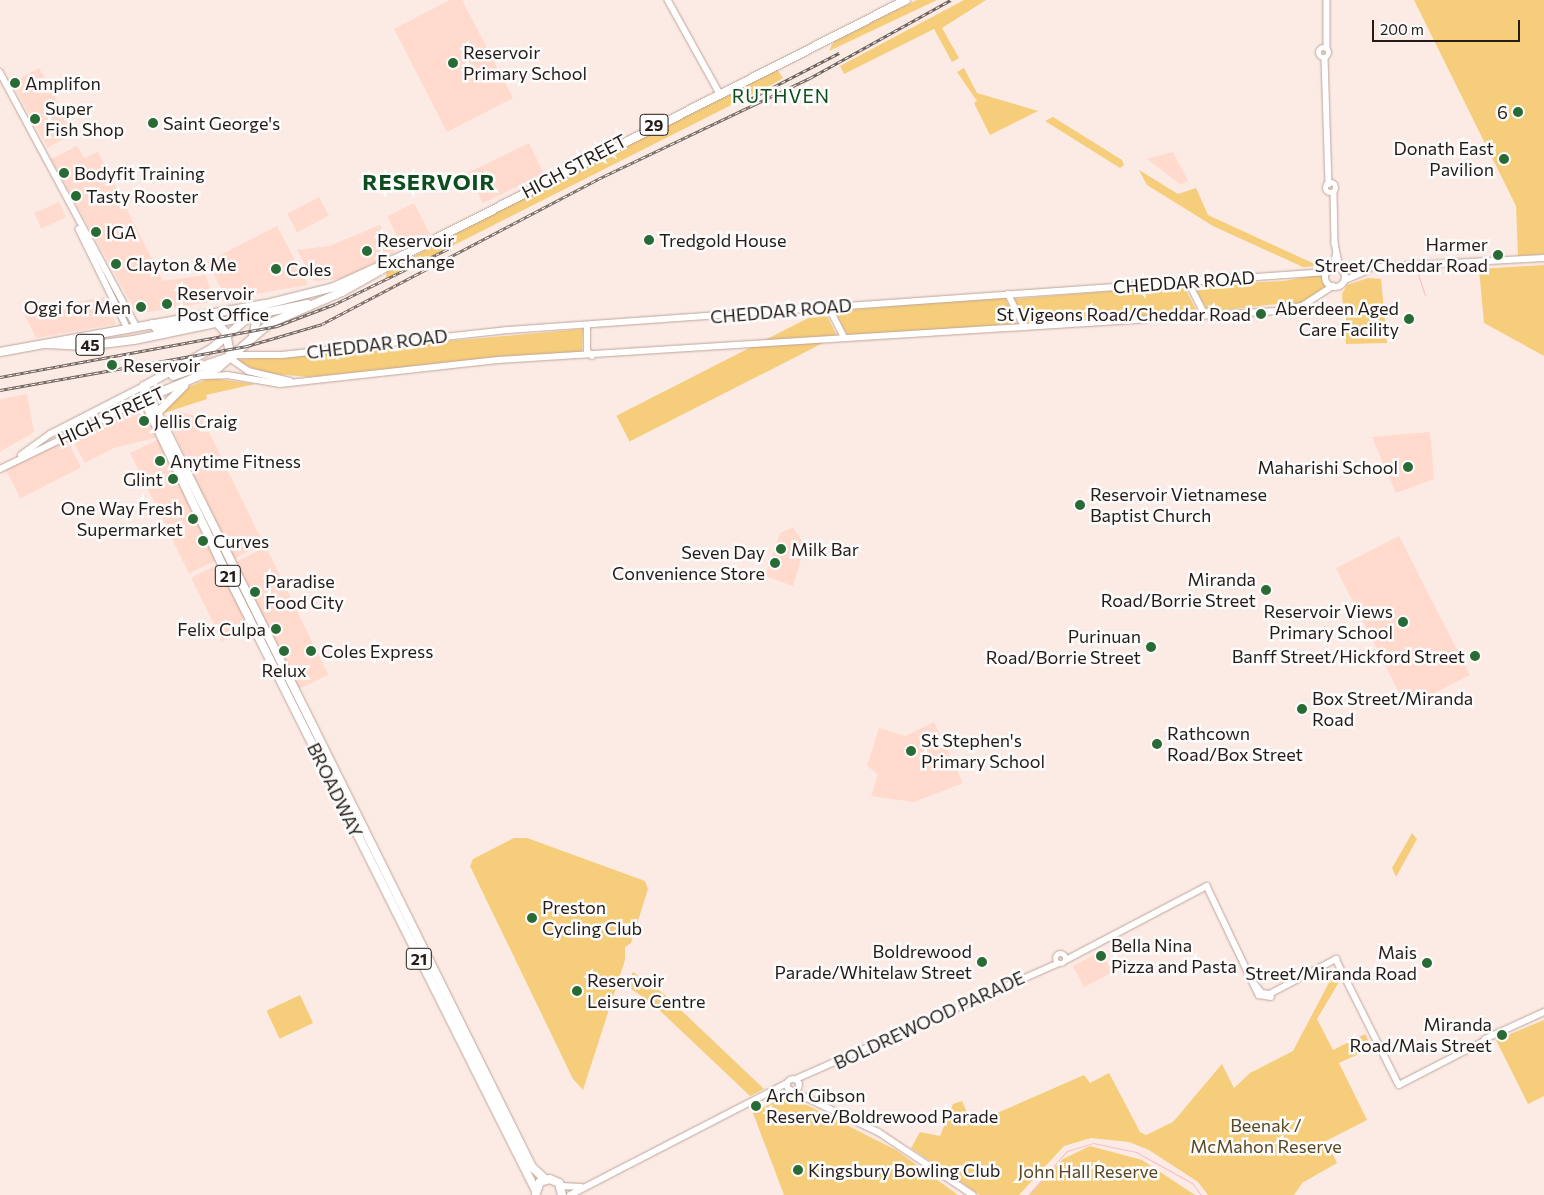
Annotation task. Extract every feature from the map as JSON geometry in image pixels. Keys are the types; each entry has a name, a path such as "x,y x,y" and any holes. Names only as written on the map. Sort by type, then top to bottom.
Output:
{"main road":[{"name":"HIGH STREET","path":"0,469 147,398 197,378 232,357 270,324 323,300 404,255 718,92 906,0"},
{"name":"HIGH STREET","path":"12,462 44,438 161,378 227,337 250,316 272,302 334,287 404,255"},
{"path":"1374,269 1345,280 1341,269 1374,269 1542,258"},
{"name":"CHEDDAR ROAD","path":"232,357 448,334 586,326 828,306 1188,282 1341,269"},
{"path":"1329,270 1326,281 1333,286"},
{"name":"CHEDDAR ROAD","path":"197,378 296,382 422,367 1297,308 1345,280"},
{"path":"1188,282 1205,315"},
{"path":"1008,294 1024,327"},
{"name":"45","path":"0,352 46,344 138,340 323,300"},
{"name":"45","path":"76,342 128,328 272,302"},
{"path":"828,306 844,338"},
{"path":"234,310 250,316 256,327 252,338 256,355"},
{"path":"152,324 157,329 206,326"},
{"path":"218,324 227,337 232,357"},
{"path":"586,326 587,351 592,356"},
{"path":"137,327 138,340"},
{"path":"128,328 138,340"},
{"name":"HIGH STREET","path":"161,378 232,357"},
{"name":"CHEDDAR ROAD","path":"232,357 248,371 296,382"},
{"path":"160,410 197,378"},
{"name":"BROADWAY","path":"144,386 147,398 171,456 222,564 535,1193"},
{"name":"BROADWAY","path":"147,398 160,410 532,1167 545,1179"},
{"path":"44,438 48,445"},
{"path":"171,456 180,452"},
{"path":"222,564 232,559"},
{"path":"272,662 281,657"},
{"path":"338,794 344,787"},
{"path":"419,959 425,952"},
{"path":"570,1195 741,1109 798,1084"},
{"path":"789,1088 798,1084"},
{"path":"798,1084 809,1100"},
{"path":"789,1088 809,1100 878,1132 973,1195"},
{"path":"498,1118 504,1109"},
{"path":"562,1195 561,1186 580,1187 616,1172"},
{"name":"21","path":"535,1193 545,1179 561,1186"}],"street":[{"path":"668,0 718,92"},
{"path":"1327,0 1323,58 1336,254 1341,269"},
{"path":"0,72 74,215 128,328"},
{"path":"74,215 137,327"},
{"path":"1329,270 1336,254"},
{"path":"1056,961 1207,888 1254,983 1267,996 1338,962 1398,1083 1455,1055 1471,1042 1488,1039 1544,1012"},
{"path":"1056,961 1065,957"},
{"name":"BOLDREWOOD PARADE","path":"798,1084 810,1075 1056,961"}],"shaded area":[{"name":"Reservoir Primary School","path":"450,0 462,0 513,98 447,132 394,29"},
{"path":"39,68 75,133 48,148 12,83"},
{"path":"529,143 544,174 483,203 468,173"},
{"path":"77,146 84,158 98,152 163,281 205,275 215,301 137,314 51,159"},
{"path":"1173,152 1188,181 1181,185 1147,159"},
{"path":"319,197 329,216 297,232 287,214"},
{"path":"59,202 66,218 41,229 34,213"},
{"path":"414,203 430,235 404,249 387,217"},
{"path":"380,225 395,252 342,279 314,281 297,250 329,246"},
{"path":"277,226 308,285 227,299 207,262"},
{"path":"104,297 116,324 36,338 23,312"},
{"path":"27,394 34,432 0,452 0,399"},
{"path":"145,409 158,437 114,448 85,463 70,436 103,420"},
{"path":"179,411 204,419 200,432 209,432 263,543 232,560 167,417"},
{"name":"Maharishi School","path":"1430,432 1434,479 1396,493 1372,437"},
{"path":"66,438 81,467 20,498 5,469"},
{"path":"159,439 218,559 189,573 130,453"},
{"path":"793,527 809,551 803,553 793,586 765,576 780,533"},
{"name":"Reservoir Views Primary School","path":"1399,536 1470,675 1407,707 1336,568"},
{"path":"266,547 328,675 296,690 234,563"},
{"path":"219,564 250,628 222,641 191,578"},
{"name":"St Stephen's Primary School","path":"934,722 963,783 914,802 871,796 878,774 867,766 879,728 905,736"},
{"path":"1101,951 1112,972 1084,987 1073,966"}],"green space":[{"path":"917,0 937,0 829,51 834,41"},
{"path":"964,0 986,0 942,28 959,58 952,62 934,29 844,74 840,66"},
{"path":"1414,0 1544,0 1544,254 1518,256 1516,206"},
{"path":"964,68 977,93 1038,111 990,135 974,103 977,101 957,72"},
{"path":"777,69 783,78 773,84 385,280 387,271 469,226"},
{"path":"1053,117 1122,160 1124,165 1120,168 1045,121"},
{"path":"1139,170 1178,194 1196,188 1208,215 1319,266 1303,267 1213,226 1147,185"},
{"path":"1544,265 1544,356 1484,323 1479,269"},
{"path":"1324,274 1328,287 1307,302 1290,307 1286,303 1208,312 1194,286 1283,281"},
{"path":"1368,278 1381,279 1387,343 1346,344 1342,294 1347,285"},
{"path":"1183,285 1198,313 1097,320 1085,316 1088,320 1084,321 1073,317 1076,321 1056,319 1058,322 1029,324 1014,299"},
{"path":"1005,297 1017,324 848,336 834,311"},
{"path":"824,310 837,336 630,442 616,416"},
{"path":"583,329 582,352 309,377 263,373 235,360"},
{"path":"210,378 255,384 206,395 207,399 164,413 163,409 186,388"},
{"path":"1412,833 1417,839 1396,877 1392,868"},
{"path":"514,838 527,838 645,881 648,889 631,943 625,947 625,960 583,1090 573,1079 470,866 473,859"},
{"path":"633,972 664,994 764,1089 750,1096 654,1005 627,986"},
{"name":"Beenak / McMahon Reserve","path":"1334,973 1339,982 1317,1019 1333,1050 1365,1034 1372,1048 1339,1063 1367,1120 1326,1141 1337,1163 1302,1183 1294,1195 1208,1195 1198,1182 1149,1150 1129,1142 1091,1138 1064,1146 1019,1195 980,1195 911,1148 920,1132 940,1136 953,1104 962,1101 972,1124 1084,1075 1090,1083 1109,1073 1140,1132 1146,1135 1173,1122 1222,1064 1234,1088 1250,1073 1293,1051"},
{"path":"300,995 313,1023 280,1039 266,1011"},
{"path":"1544,1020 1544,1096 1528,1104 1496,1040"},
{"path":"787,1095 896,1150 958,1195 784,1195 753,1113"},
{"name":"John Hall Reserve","path":"1090,1146 1142,1160 1195,1195 1029,1195 1063,1159"}],"waterway":[{"path":"1418,274 1425,295"},
{"path":"1028,1195 1067,1151 1093,1143 1136,1152 1192,1183 1201,1195"}],"railway":[{"path":"0,390 247,346 322,324 598,179 810,78 951,0"},
{"path":"746,101 839,53"},
{"path":"0,377 277,326 335,304 448,249"}],"place":[{"name":"Reservoir Primary School","path":"453,63"},
{"name":"Amplifon","path":"15,83"},
{"name":"6","path":"1518,112"},
{"name":"Super Fish Shop","path":"35,119"},
{"name":"Saint George's","path":"153,123"},
{"name":"Donath East Pavilion","path":"1504,159"},
{"name":"Bodyfit Training","path":"64,173"},
{"name":"Tasty Rooster","path":"76,196"},
{"name":"IGA","path":"96,232"},
{"name":"Tredgold House","path":"649,240"},
{"name":"Reservoir Exchange","path":"367,251"},
{"name":"Harmer Street/Cheddar Road","path":"1498,255"},
{"name":"Clayton & Me","path":"116,264"},
{"name":"Coles","path":"276,269"},
{"name":"Reservoir Post Office","path":"167,304"},
{"name":"Oggi for Men","path":"141,307"},
{"name":"St Vigeons Road/Cheddar Road","path":"1261,314"},
{"name":"Aberdeen Aged Care Facility","path":"1409,319"},
{"name":"Reservoir","path":"112,365"},
{"name":"Jellis Craig","path":"144,421"},
{"name":"Anytime Fitness","path":"160,461"},
{"name":"Maharishi School","path":"1408,467"},
{"name":"Glint","path":"173,479"},
{"name":"Reservoir Vietnamese Baptist Church","path":"1080,505"},
{"name":"One Way Fresh Supermarket","path":"193,519"},
{"name":"Curves","path":"203,541"},
{"name":"Milk Bar","path":"781,549"},
{"name":"Seven Day Convenience Store","path":"775,563"},
{"name":"Miranda Road/Borrie Street","path":"1266,590"},
{"name":"Paradise Food City","path":"255,592"},
{"name":"Reservoir Views Primary School","path":"1403,622"},
{"name":"Felix Culpa","path":"276,629"},
{"name":"Purinuan Road/Borrie Street","path":"1151,647"},
{"name":"Relux","path":"284,651"},
{"name":"Coles Express","path":"311,651"},
{"name":"Banff Street/Hickford Street","path":"1475,656"},
{"name":"Box Street/Miranda Road","path":"1302,709"},
{"name":"Rathcown Road/Box Street","path":"1157,744"},
{"name":"St Stephen's Primary School","path":"911,751"},
{"name":"Preston Cycling Club","path":"532,918"},
{"name":"Bella Nina Pizza and Pasta","path":"1101,956"},
{"name":"Boldrewood Parade/Whitelaw Street","path":"982,962"},
{"name":"Mais Street/Miranda Road","path":"1427,963"},
{"name":"Reservoir Leisure Centre","path":"577,991"},
{"name":"Miranda Road/Mais Street","path":"1502,1035"},
{"name":"Arch Gibson Reserve/Boldrewood Parade","path":"756,1106"},
{"name":"Kingsbury Bowling Club","path":"798,1170"}],"district":[{"name":"RUTHVEN","path":"781,96"},
{"name":"RESERVOIR","path":"429,182"}]}
